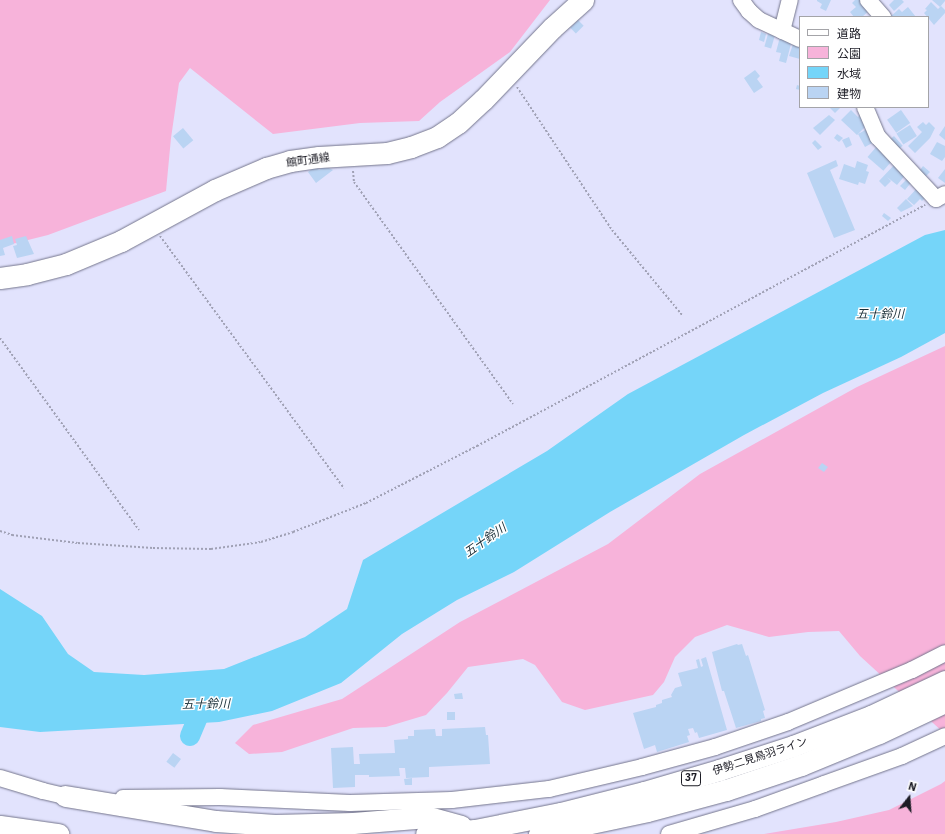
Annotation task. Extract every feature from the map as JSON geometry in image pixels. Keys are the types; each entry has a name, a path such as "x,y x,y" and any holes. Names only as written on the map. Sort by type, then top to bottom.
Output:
{"main road":[{"name":"館町通線","path":"0,278 27,274 66,264 121,241 215,190 266,168 290,161 350,154 387,153 411,147 436,137 458,123 552,28 583,0"},
{"name":"伊勢二見鳥羽ライン","path":"426,834 475,830 561,813 644,792 719,770 793,746 871,716 945,681"},
{"name":"伊勢二見鳥羽ライン","path":"545,833 647,811 718,792 794,768 879,733 945,702"},
{"path":"65,796 216,821 275,824 353,823 428,817 475,830"},
{"path":"0,826 58,834"}],"street":[{"path":"741,0 749,11 759,20 799,39"},
{"path":"782,31 790,0"},
{"path":"868,0 881,16"},
{"path":"865,108 878,137 941,197"},
{"path":"0,778 65,796 139,798 220,797 350,803 452,800 549,789 649,765 715,747 788,722 912,670 945,654"},
{"path":"669,834 755,809 817,787 902,756 945,736"}],"path":[{"path":"508,74 612,230 682,315"},
{"path":"350,154 354,182 513,404"},
{"path":"0,531 12,535 78,543 153,548 204,549 261,542 293,532 366,503 477,446 941,197"},
{"path":"151,224 344,488"},
{"path":"0,338 139,530"}],"green space":[{"path":"0,0 550,0 510,52 440,102 419,121 360,123 273,134 190,68 179,83 171,138 166,191 48,235 0,247"},
{"path":"945,346 945,734 860,656 839,631 808,632 769,637 727,625 695,637 675,657 664,682 653,695 585,710 562,702 535,665 523,659 468,667 447,693 426,715 386,727 353,728 282,752 249,754 235,743 253,725 342,699 460,622 608,544 700,474 857,387"},
{"path":"945,781 945,834 764,834 836,822 889,810"}],"water":[{"name":"五十鈴川","path":"945,230 945,333 901,357 823,393 744,435 610,512 514,572 457,600 402,634 341,683 272,711 219,722 40,732 0,727 0,589 42,616 68,654 94,672 144,675 224,669 305,637 347,609 363,560 547,451 628,394 925,235"}],"building":[{"path":"817,0 831,0 826,11 820,8 822,4"},
{"path":"855,0 862,0 871,9 863,16 853,16 850,12 856,7 852,3"},
{"path":"894,0 902,0 904,2 894,11 889,5"},
{"path":"932,0 945,0 945,1 940,7"},
{"path":"931,2 938,9 941,6 945,10 945,13 934,25 929,19 929,16 926,16 924,13 927,10 925,9"},
{"path":"908,7 915,16 891,16 899,9 902,12"},
{"path":"578,20 584,26 576,33 570,28"},
{"path":"761,32 766,34 764,42 759,40"},
{"path":"768,34 775,36 771,48 764,46"},
{"path":"780,37 792,40 786,63 779,61 781,53 776,52"},
{"path":"794,41 799,43 799,59 789,56"},
{"path":"755,70 760,76 757,79 763,87 754,93 744,78"},
{"path":"797,85 799,86 799,90 796,89"},
{"path":"830,108 840,108 835,113"},
{"path":"851,110 858,117 860,115 867,125 857,135 841,120"},
{"path":"901,110 910,123 896,133 887,120"},
{"path":"829,115 835,120 820,135 813,128"},
{"path":"923,122 926,125 929,122 935,128 930,138 915,153 908,146 922,132 917,127"},
{"path":"910,125 917,136 903,145 896,133"},
{"path":"945,126 945,140 939,135"},
{"path":"183,128 193,140 183,149 173,136"},
{"path":"869,128 874,142 865,147 858,134"},
{"path":"837,134 843,138 839,142 834,138"},
{"path":"894,136 903,146 897,151 888,141"},
{"path":"849,137 852,145 846,148 842,140"},
{"path":"815,140 822,147 818,150 812,143"},
{"path":"937,142 945,146 945,157 942,161 930,154"},
{"path":"878,145 894,159 883,171 868,157"},
{"path":"836,160 838,166 830,170 855,230 834,238 807,173"},
{"path":"857,161 868,165 866,171 869,172 865,184 859,182 858,185 839,179 844,164 855,168"},
{"path":"896,163 907,173 897,185 887,177 891,181 885,187 879,181"},
{"path":"316,166 319,170 324,166 333,170 316,183 308,172"},
{"path":"923,166 930,172 924,178 918,173"},
{"path":"945,169 945,183 938,178"},
{"path":"910,176 914,179 905,190 900,186"},
{"path":"919,186 928,195 922,201 920,199 914,205 907,199"},
{"path":"906,199 913,206 901,212 897,208"},
{"path":"884,213 891,218 888,221 882,216"},
{"path":"12,236 14,244 3,248 5,255 0,256 0,240"},
{"path":"26,236 34,254 17,258 13,246 17,245 15,239"},
{"path":"822,463 828,467 824,472 818,468"},
{"path":"737,644 742,644 746,656 748,655 765,710 763,711 765,718 761,719 761,721 736,728 724,691 722,691 712,652"},
{"path":"706,657 727,730 699,738 697,732 695,733 693,728 688,729 690,735 687,736 689,742 657,752 655,745 644,749 633,713 656,707 656,705 662,703 662,700 672,697 671,695 675,688 682,686 678,673 698,668 696,660 699,659 701,667 703,666 701,659"},
{"path":"462,693 463,699 455,699 454,694"},
{"path":"447,712 455,712 455,720 447,720"},
{"path":"485,727 486,735 488,735 490,764 429,767 429,777 406,778 405,768 399,768 400,776 369,777 369,775 355,775 355,787 333,788 331,748 353,747 354,764 360,764 359,754 395,753 394,740 408,739 408,736 414,736 414,730 435,729 436,736 442,736 442,729"},
{"path":"173,753 181,759 174,768 166,762"},
{"path":"412,778 412,785 405,785 404,779"}],"waterway":[{"path":"190,736 203,705"}]}
